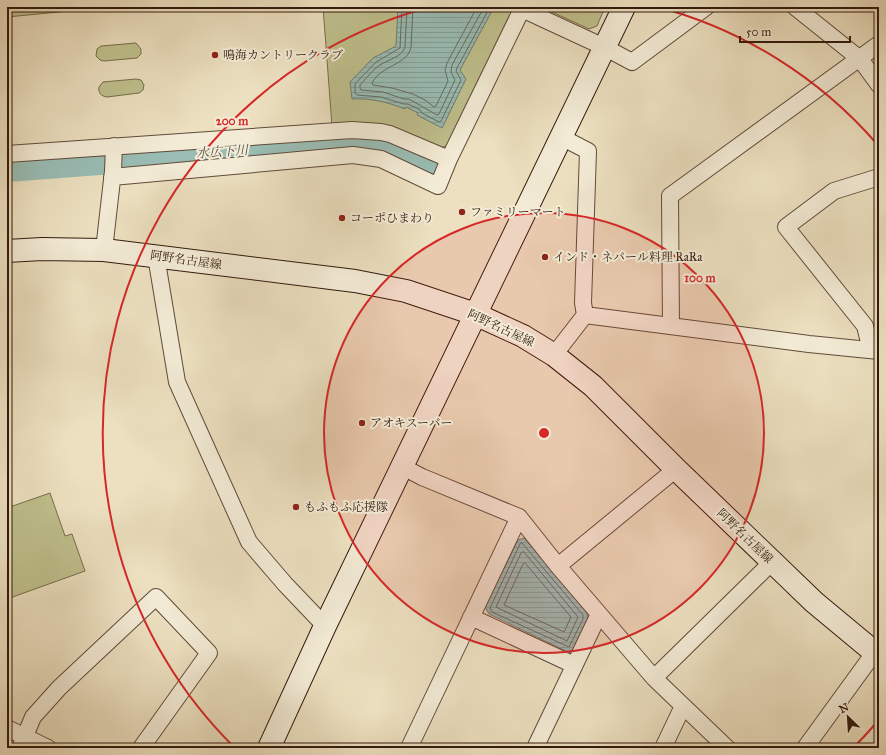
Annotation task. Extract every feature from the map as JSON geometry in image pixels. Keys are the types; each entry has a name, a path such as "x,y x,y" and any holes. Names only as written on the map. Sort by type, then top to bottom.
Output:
{"main road":[{"path":"269,748 401,466 624,7"},
{"name":"阿野名古屋線","path":"7,251 42,249 104,250 355,282 406,291 475,314 523,336 554,355 593,386 676,469 814,602 876,654"}],"street":[{"path":"113,174 353,155 381,159 438,186 449,160 522,9 604,47 632,62 706,7"},
{"path":"795,7 860,59 879,86"},
{"path":"671,326 670,196 879,44"},
{"path":"7,154 368,130 397,137 449,160"},
{"path":"554,355 585,315 583,303 588,151 561,137"},
{"path":"104,250 113,174 114,148"},
{"path":"585,315 809,344 875,350 865,326 786,227 834,191 879,177"},
{"path":"156,256 177,382 249,542 285,584 325,626"},
{"path":"401,466 422,477 519,517 558,566 654,678 727,748"},
{"path":"558,566 676,469"},
{"path":"409,748 470,617 519,517"},
{"path":"654,678 772,562"},
{"path":"22,743 33,717 59,688 156,597 209,653 141,748"},
{"path":"535,748 599,614"},
{"path":"470,617 574,665"},
{"path":"804,748 876,654"},
{"path":"663,748 683,706"},
{"path":"7,728 22,743 48,748"}],"green space":[{"path":"7,7 110,7 7,17"},
{"name":"鳴海カントリークラブ","path":"323,7 515,7 448,145 441,148 332,126"},
{"path":"541,7 605,7 597,26 589,29"},
{"path":"136,43 141,49 141,54 137,58 104,61 100,60 96,56 97,49 101,46"},
{"path":"136,79 141,80 144,85 143,90 139,93 107,97 100,93 99,87 103,82"},
{"path":"50,493 65,536 72,534 85,571 7,599 7,508"}],"water":[{"path":"398,7 494,7 460,70 466,79 442,128 417,115 418,113 406,107 405,109 379,101 352,99 350,82 373,58 396,46"},
{"path":"524,538 587,613 588,619 572,652 570,653 489,614 485,607 518,540"}],"waterway":[{"name":"水広下川","path":"7,169 351,143 383,145 432,167"}],"place":[{"name":"鳴海カントリークラブ","path":"215,55"},
{"name":"ファミリーマート","path":"462,212"},
{"name":"コーポひまわり","path":"342,218"},
{"name":"インド・ネパール料理 RaRa","path":"545,257"},
{"name":"アオキスーパー","path":"362,423"},
{"name":"もふもふ応援隊","path":"296,507"}]}
